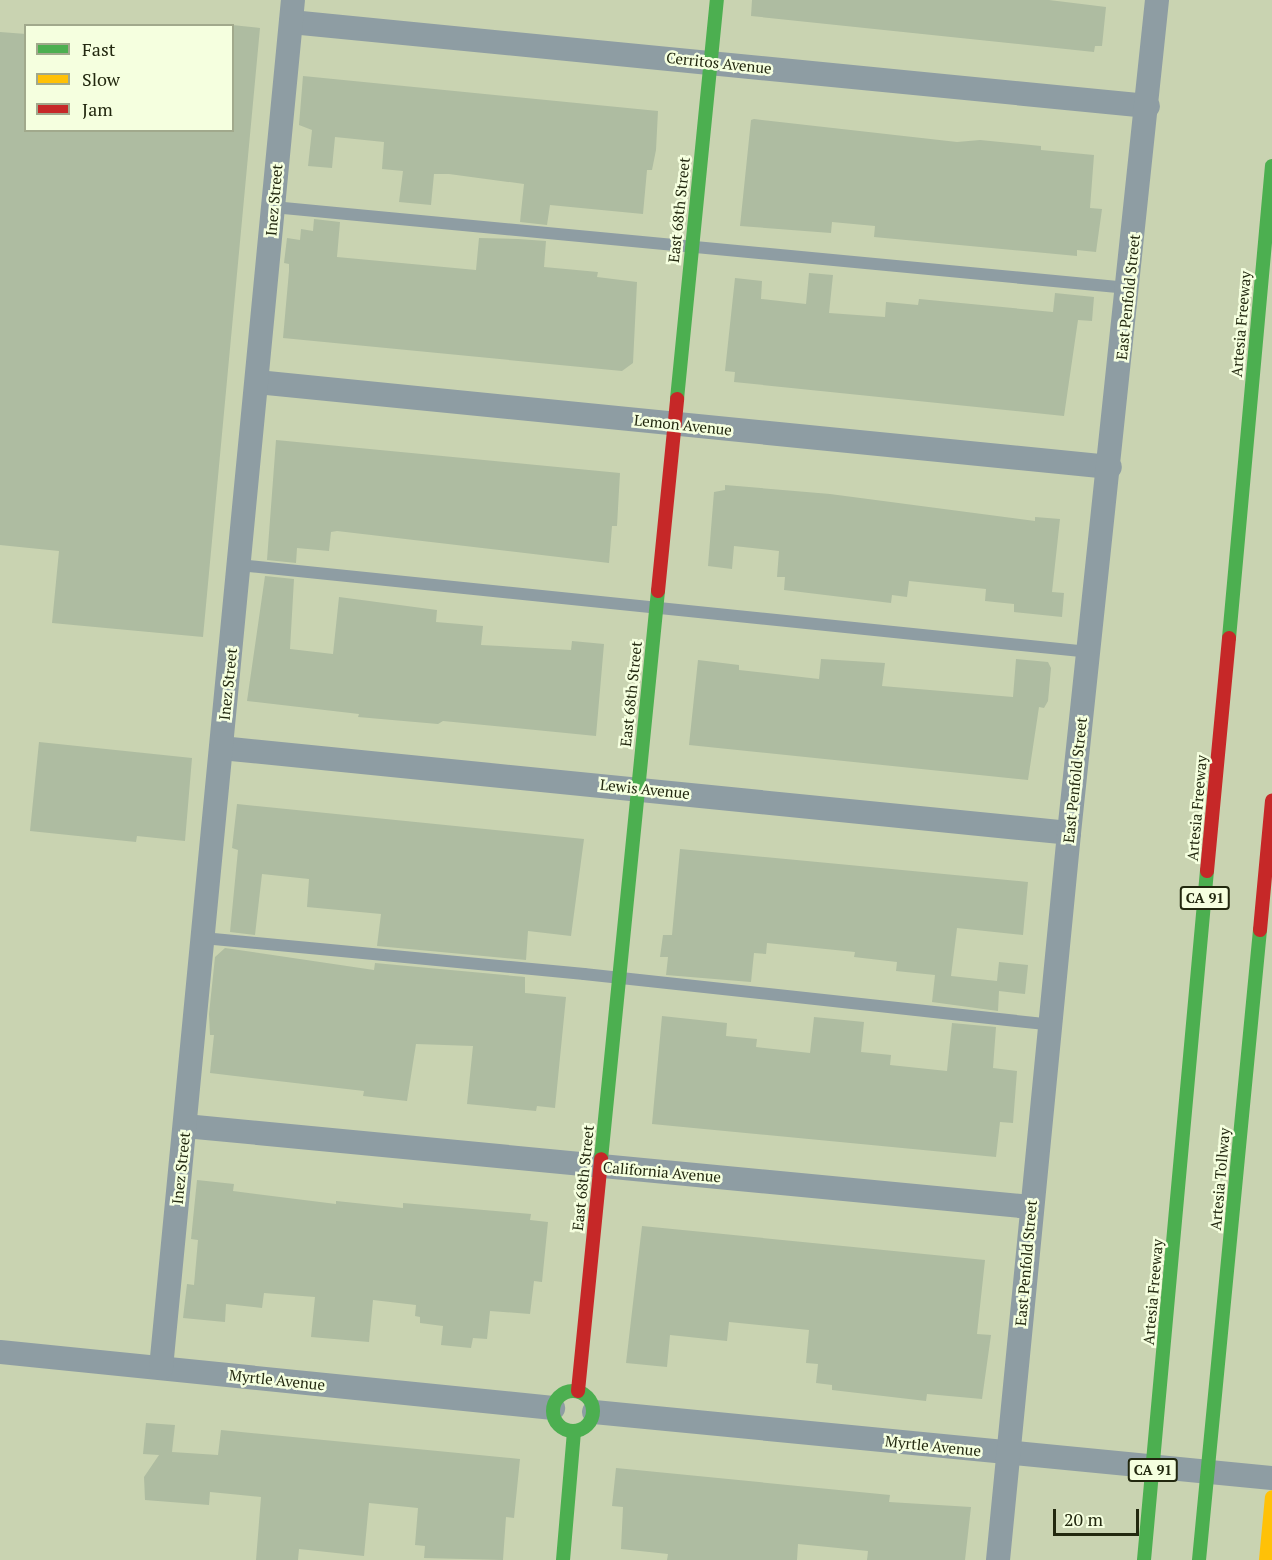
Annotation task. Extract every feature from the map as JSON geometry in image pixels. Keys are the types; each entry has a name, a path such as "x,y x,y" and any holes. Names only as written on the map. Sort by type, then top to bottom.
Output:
{"main road":[{"name":"East 68th Street","path":"578,1391 717,0"},
{"name":"Artesia Freeway","path":"1144,1560 1272,166"},
{"name":"Artesia Tollway","path":"1199,1560 1216,1404 1272,801"},
{"path":"578,1391 588,1396 594,1412 585,1428 574,1431 556,1422 553,1408 559,1396 578,1391"},
{"path":"563,1560 574,1431"},
{"path":"1266,1560 1272,1497"}],"street":[{"name":"East Penfold Street","path":"998,1560 1069,833 1110,467 1157,0"},
{"name":"Cerritos Avenue","path":"292,11 710,61 1148,106"},
{"name":"Inez Street","path":"160,1368 292,11"},
{"name":"Lemon Avenue","path":"257,382 1110,467"},
{"name":"Lewis Avenue","path":"221,748 1069,833"},
{"name":"California Avenue","path":"185,1126 1031,1207"},
{"name":"Myrtle Avenue","path":"0,1352 553,1408"},
{"name":"Myrtle Avenue","path":"594,1412 1272,1478"}],"lane":[{"path":"273,207 1128,288"},
{"path":"239,565 1089,652"},
{"path":"203,938 620,978 1050,1025"}],"building":[{"path":"752,0 1049,0 1106,7 1102,46 1095,46 1094,52 751,16"},
{"path":"234,25 260,28 203,637 52,623 59,551 0,545 0,32 24,34 24,132 234,132"},
{"path":"303,76 658,111 656,150 652,170 647,170 643,214 550,205 547,225 520,222 524,184 449,174 434,174 431,205 399,202 403,171 382,169 384,142 335,137 332,168 308,166 312,130 299,125"},
{"path":"751,120 957,142 980,140 1041,146 1041,150 1094,155 1090,208 1102,209 1096,252 1077,250 1077,256 874,237 875,226 832,222 831,233 740,226"},
{"path":"314,219 340,222 337,257 476,270 479,238 546,241 544,267 598,272 597,277 637,282 633,363 622,371 283,338 289,271 289,264 284,263 287,238 300,240 301,229 313,231"},
{"path":"809,273 833,275 829,313 885,317 886,302 918,305 919,299 1053,312 1055,293 1094,297 1092,321 1078,320 1064,416 734,382 735,372 725,371 735,278 762,281 761,299 806,304"},
{"path":"276,440 620,473 617,526 612,526 609,563 337,531 331,532 329,551 297,548 296,563 267,560"},
{"path":"725,485 830,494 1035,521 1035,517 1060,519 1052,592 1064,593 1062,617 1014,612 1014,604 985,601 986,589 909,581 907,597 892,595 891,603 784,590 785,577 777,577 779,551 734,546 732,569 708,566 714,492 725,490"},
{"path":"265,576 294,579 290,649 333,654 339,597 437,610 436,622 483,626 481,645 571,650 572,641 604,644 596,736 443,721 438,724 358,717 359,714 247,701"},
{"path":"821,659 885,663 882,686 1013,697 1016,659 1048,662 1051,668 1048,701 1044,708 1039,707 1028,780 689,745 698,660 739,665 739,670 819,679"},
{"path":"39,742 192,758 185,841 137,836 136,842 30,831"},
{"path":"237,804 584,839 571,936 528,931 526,960 377,946 381,914 307,907 309,879 262,874 255,935 230,932 238,850 232,848"},
{"path":"680,849 1028,882 1023,935 957,928 951,976 997,981 999,962 1028,965 1025,994 999,991 998,1011 932,1002 935,975 896,971 897,962 854,957 855,952 767,943 766,954 754,953 751,982 666,975 668,957 660,957 663,935 672,935"},
{"path":"225,948 374,970 375,963 525,977 525,993 566,997 555,1108 537,1106 536,1111 467,1104 473,1046 416,1044 407,1101 363,1096 364,1091 210,1073 214,1035 210,1035 209,1014 215,957"},
{"path":"662,1016 727,1023 726,1036 757,1039 756,1047 810,1053 814,1017 864,1022 861,1052 891,1055 890,1065 947,1071 952,1023 996,1027 993,1068 1017,1071 1013,1123 1000,1122 996,1157 652,1124"},
{"path":"197,1180 234,1184 233,1191 336,1204 336,1201 403,1208 403,1203 531,1214 530,1220 548,1222 542,1282 534,1281 530,1314 490,1311 487,1339 473,1338 471,1348 441,1345 443,1326 420,1323 420,1317 415,1316 416,1305 373,1300 369,1342 311,1337 315,1297 264,1293 262,1308 226,1304 225,1322 183,1318 187,1284 194,1285 198,1240 191,1239"},
{"path":"642,1226 985,1260 977,1334 991,1335 982,1399 927,1394 926,1401 832,1390 832,1385 816,1383 818,1364 806,1363 809,1330 729,1322 727,1341 670,1335 667,1367 626,1363"},
{"path":"146,1423 175,1425 172,1452 218,1455 221,1430 520,1459 514,1518 506,1517 503,1560 424,1558 425,1546 415,1545 418,1508 369,1503 364,1556 299,1549 298,1560 256,1560 261,1497 210,1492 209,1505 145,1500 144,1477 159,1455 143,1454"},
{"path":"616,1468 890,1495 889,1502 971,1507 965,1560 867,1560 868,1551 798,1544 797,1560 667,1560 668,1554 621,1549 623,1507 612,1506"}],"traffic: fast":[{"path":"677,399 717,0"},
{"path":"1229,638 1272,166"},
{"path":"601,1159 658,591"},
{"path":"1144,1560 1207,871"},
{"path":"1199,1560 1260,930"},
{"path":"573,1391 581,1392 587,1397 592,1403 593,1411 592,1419 587,1425 581,1430 573,1431 565,1430 559,1425 554,1419 553,1411 554,1403 559,1397 565,1392 573,1391"},
{"path":"563,1560 574,1431"}],"traffic: slow":[{"path":"1266,1560 1272,1497"}],"traffic: jam":[{"path":"658,591 677,399"},
{"path":"1207,871 1229,638"},
{"path":"1260,930 1272,801"},
{"path":"578,1391 601,1159"}]}
